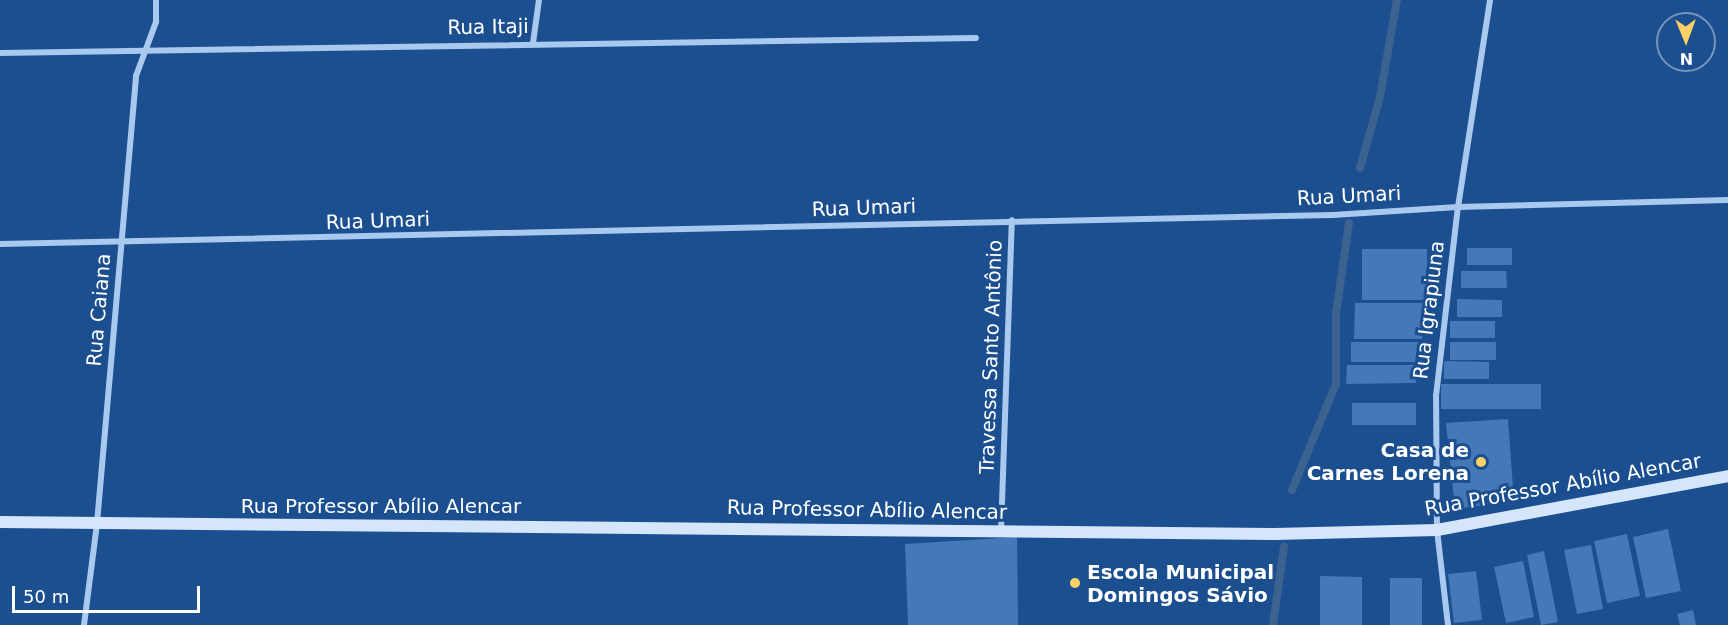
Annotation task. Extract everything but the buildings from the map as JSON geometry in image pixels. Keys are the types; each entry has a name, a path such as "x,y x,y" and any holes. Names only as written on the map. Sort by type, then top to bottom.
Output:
{"street":[{"name":"Rua Caiana","path":"84,625 97,523 136,76 144,49 156,22 156,0"},
{"path":"533,43 539,0"},
{"name":"Rua Igrapiuna","path":"1448,625 1437,530 1436,396 1458,207 1490,0"},
{"name":"Rua Itaji","path":"0,53 533,43 976,38"},
{"name":"Rua Umari","path":"0,244 122,244 1012,220 1333,215 1458,207 1728,200"},
{"name":"Travessa Santo Antônio","path":"1001,531 1012,220"},
{"name":"Rua Professor Abílio Alencar","path":"0,522 1275,534 1437,530 1728,476"}],"waterway":[{"path":"1360,168 1380,97 1397,0"},
{"path":"1292,490 1336,384 1336,314 1349,223"},
{"path":"1273,625 1284,547"}],"place":[{"name":"Casa de Carnes Lorena","path":"1481,462"},
{"name":"Escola Municipal Domingos Sávio","path":"1075,583"}]}
